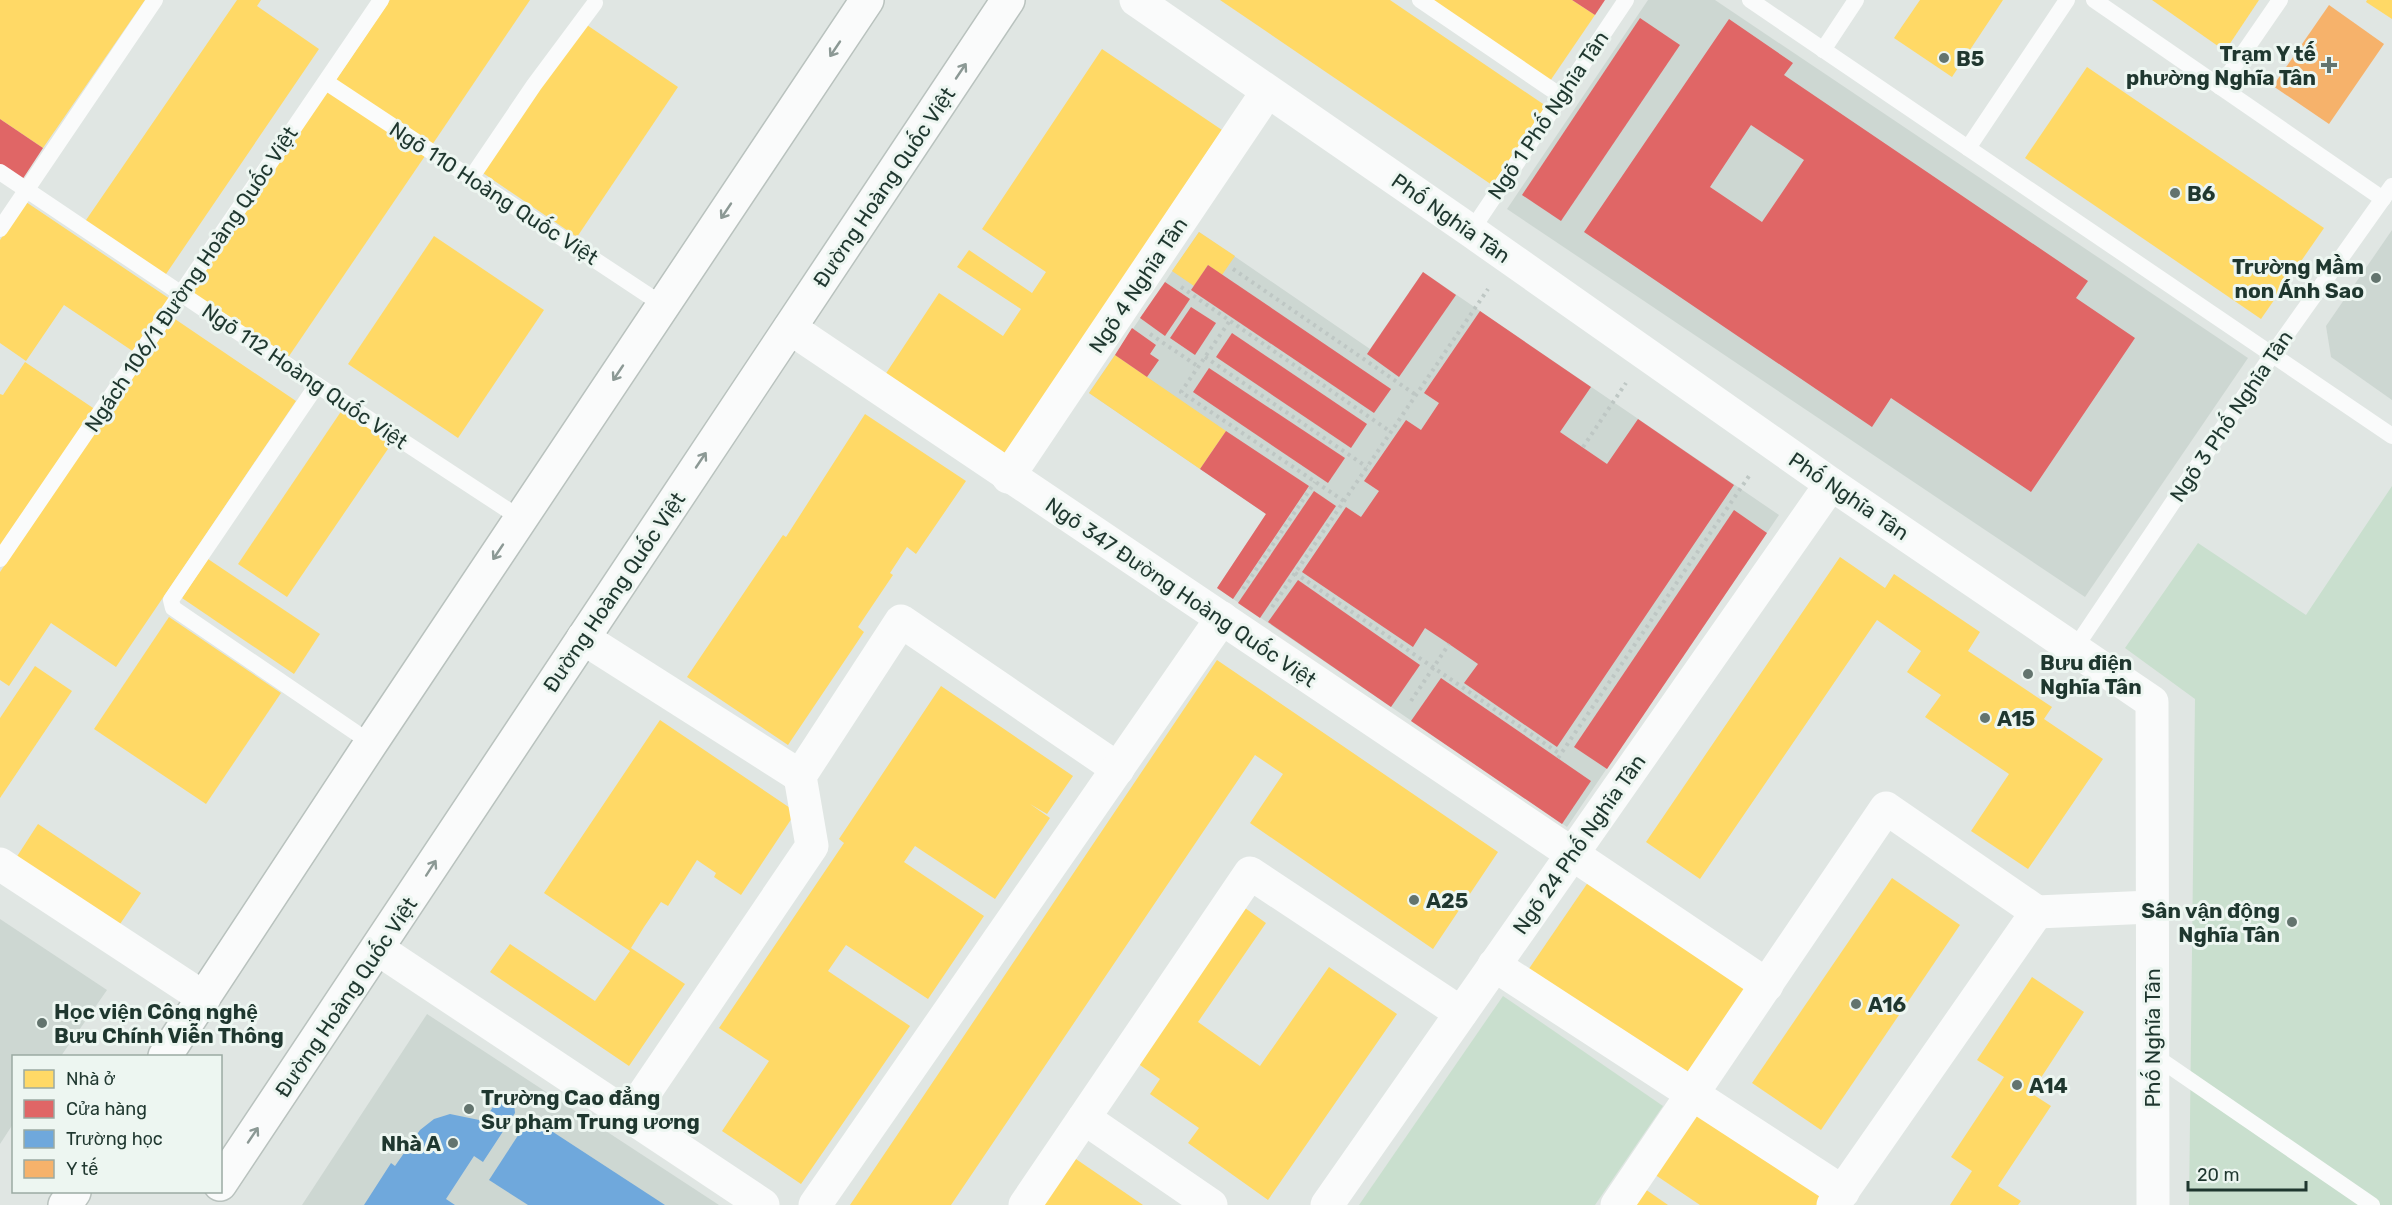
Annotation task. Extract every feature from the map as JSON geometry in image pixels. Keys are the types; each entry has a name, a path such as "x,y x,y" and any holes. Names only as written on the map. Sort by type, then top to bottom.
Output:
{"street":[{"path":"166,1055 370,743 867,0"},
{"name":"Đường Hoàng Quốc Việt","path":"222,1181 1008,0"},
{"name":"Phố Nghĩa Tân","path":"1136,0 1471,231 1831,484 2152,702 2153,1205"},
{"name":"Ngõ 4 Nghĩa Tân","path":"1008,477 1267,92"},
{"name":"Ngõ 347 Đường Hoàng Quốc Việt","path":"790,328 1008,477 1230,608 1251,638 1767,985"},
{"name":"Ngõ 24 Phố Nghĩa Tân","path":"1327,1205 1831,484"},
{"path":"815,1205 1230,608"},
{"path":"628,1116 812,846 800,776 901,621 1118,769"},
{"path":"583,638 800,776"},
{"path":"1617,1205 1886,808 2037,912 2151,907"},
{"path":"0,864 204,998"},
{"path":"1025,1205 1250,873 1461,1013"},
{"path":"1494,965 1692,1094 1838,1198 2037,912"},
{"path":"378,949 763,1205"},
{"path":"1084,1118 1211,1205"}],"lane":[{"path":"0,229 155,0"},
{"name":"Ngách 106/1 Đường Hoàng Quốc Việt","path":"0,559 381,0"},
{"path":"1420,0 1561,96"},
{"name":"Ngõ 1 Phố Nghĩa Tân","path":"1471,231 1626,0"},
{"path":"1750,0 2392,436"},
{"path":"1823,50 1856,0"},
{"path":"1968,148 2067,0"},
{"path":"2094,0 2220,87 2388,193"},
{"path":"2220,87 2280,0"},
{"path":"471,178 595,3"},
{"name":"Ngõ 110 Hoàng Quốc Việt","path":"326,82 663,305"},
{"name":"Ngõ 112 Hoàng Quốc Việt","path":"0,172 520,518"},
{"name":"Ngõ 3 Phố Nghĩa Tân","path":"2075,648 2272,355 2388,193"},
{"path":"317,385 171,600 173,608 370,743"},
{"path":"2152,1054 2372,1205"}],"path":[{"path":"1251,638 1509,258"},
{"path":"1152,265 1169,275 1187,294 1391,432"},
{"path":"1233,269 1416,395"},
{"path":"1118,316 1136,324 1199,367"},
{"path":"1229,322 1181,392 1344,501"},
{"path":"1583,447 1646,354"},
{"path":"1205,357 1367,467"},
{"path":"1295,573 1559,756 1772,442"},
{"path":"1230,608 1315,482"},
{"path":"1390,732 1449,644"}],"shaded area":[{"path":"1648,0 1715,0 2248,358 2085,597 1507,209"},
{"name":"Trường Mầm non Ánh Sao","path":"2392,230 2392,400 2331,357 2326,326"},
{"path":"1199,232 1370,349 1423,272 1779,515 1567,827 1217,588 1266,514 1089,393"},
{"name":"Học viện Công nghệ Bưu Chính Viễn Thông","path":"0,919 107,990 62,1055 12,1055 12,1126 0,1144"},
{"name":"Trường Cao đẳng Sư phạm Trung ương","path":"427,1014 719,1205 302,1205"}],"green space":[{"name":"Sân vận động Nghĩa Tân","path":"2392,486 2392,1205 2189,1205 2195,699 2125,648 2198,543 2306,615"},
{"path":"1503,996 1663,1106 1595,1205 1359,1205"}],"building: Nhà ở":[{"path":"0,0 145,0 43,148 0,119"},
{"path":"237,0 261,0 257,6 319,49 164,277 84,223"},
{"path":"390,0 530,0 430,148 334,83"},
{"path":"1220,0 1390,0 1546,106 1492,185"},
{"path":"1426,0 1572,0 1595,15 1548,84"},
{"name":"B5","path":"1920,0 2003,0 1952,77 1894,38"},
{"path":"2152,0 2259,0 2225,51"},
{"path":"2367,0 2392,0 2392,19 2366,2"},
{"path":"584,23 678,87 577,237 483,173"},
{"path":"1102,49 1222,130 999,463 879,384 939,293 1003,336 1021,309 957,267 969,250 1032,293 1046,272 982,229"},
{"name":"B6","path":"2087,67 2324,228 2261,319 2025,158"},
{"path":"325,84 427,153 285,362 184,294"},
{"path":"26,202 170,299 134,352 64,305 26,361 0,343 0,240"},
{"path":"1199,232 1235,256 1222,275 1208,265 1194,286 1172,271"},
{"path":"434,236 544,310 458,438 348,364"},
{"path":"172,317 296,401 116,667 51,623 9,686 0,680 0,572"},
{"path":"1115,355 1226,431 1200,469 1089,393"},
{"path":"25,362 96,410 0,552 0,394 3,395"},
{"path":"342,410 392,443 287,597 238,564"},
{"path":"865,414 966,481 916,554 907,547 890,573 893,575 858,627 864,632 788,745 687,677 783,535 786,537"},
{"name":"A15","path":"1840,557 1885,588 1894,574 1980,632 1968,651 2052,707 2044,719 2103,759 2028,869 1971,831 2009,774 1925,717 1941,695 1907,672 1921,651 1877,620 1700,879 1646,842"},
{"path":"208,559 320,634 294,674 182,598"},
{"path":"169,617 281,693 206,804 94,729"},
{"name":"A25","path":"1217,660 1498,852 1433,949 1250,823 1283,774 1255,755 951,1205 850,1205"},
{"path":"35,666 72,691 0,798 0,718"},
{"path":"941,686 1073,776 1047,814 1030,804 1050,818 995,899 915,846 904,862 984,916 928,999 846,945 828,971 910,1026 801,1184 722,1131 769,1061 719,1028 844,843 839,839"},
{"path":"660,720 796,812 741,895 714,877 716,873 697,860 668,906 661,902 644,927 631,948 685,984 629,1066 490,972 510,944 595,1001 630,951 544,893"},
{"path":"38,824 141,893 116,930 14,861"},
{"path":"1591,878 1751,987 1687,1082 1526,973"},
{"name":"A16","path":"1892,878 1960,925 1821,1130 1752,1083"},
{"path":"1245,908 1266,923 1198,1022 1260,1066 1329,967 1397,1014 1268,1200 1188,1143 1199,1128 1150,1094 1160,1079 1137,1063"},
{"name":"A14","path":"2032,977 2084,1012 2031,1093 2051,1106 1998,1186 2021,1201 2018,1205 1950,1205 1972,1171 1951,1157 2004,1077 1977,1060"},
{"path":"1691,1100 1835,1196 1829,1205 1700,1205 1645,1168"},
{"path":"1073,1157 1143,1205 1040,1205"},
{"path":"1635,1182 1668,1205 1620,1205"}],"building: Cửa hàng":[{"path":"1572,0 1605,0 1595,15"},
{"path":"1640,18 1680,45 1561,221 1522,195"},
{"path":"1729,19 1793,63 1784,75 2088,281 2076,298 2135,338 2031,492 1891,398 1872,427 1584,232","holes":["1751,125 1804,160 1762,222 1710,187"]},
{"path":"0,119 43,148 22,180 0,165"},
{"path":"1208,265 1391,389 1374,413 1191,290"},
{"path":"1423,272 1456,295 1399,377 1367,354"},
{"path":"1165,282 1190,299 1165,336 1140,318"},
{"path":"1191,307 1216,323 1195,355 1170,338"},
{"path":"1480,311 1591,387 1560,432 1607,464 1638,419 1734,485 1557,747 1464,683 1478,664 1449,644 1425,628 1413,647 1302,572 1346,507 1361,517 1379,491 1364,481 1406,420 1421,430 1439,403 1424,393"},
{"path":"1132,328 1156,345 1150,354 1159,360 1147,377 1115,355"},
{"path":"1232,333 1367,424 1351,448 1216,357"},
{"path":"1209,368 1345,458 1328,483 1193,392"},
{"path":"1226,431 1309,486 1233,599 1217,588 1266,514 1200,469"},
{"path":"1314,491 1336,506 1260,618 1238,603"},
{"path":"1734,510 1767,533 1607,769 1574,747"},
{"path":"1298,580 1420,665 1391,707 1268,622"},
{"path":"1441,678 1591,781 1562,824 1411,721"}],"building: Trường học":[{"name":"Nhà A","path":"503,1091 514,1103 515,1113 483,1162 474,1156 446,1199 455,1205 364,1205 391,1163 395,1166 420,1130 434,1119 450,1114 484,1121"},
{"path":"530,1117 665,1205 528,1205 489,1180"}],"building: Y tế":[{"name":"Trạm Y tế phường Nghĩa Tân","path":"2329,5 2384,44 2329,124 2273,86"}],"place":[{"name":"B5","path":"1944,58"},
{"name":"Trạm Y tế phường Nghĩa Tân","path":"2329,65"},
{"name":"B6","path":"2175,193"},
{"name":"Trường Mầm non Ánh Sao","path":"2376,278"},
{"name":"Bưu điện Nghĩa Tân","path":"2028,674"},
{"name":"A15","path":"1985,718"},
{"name":"A25","path":"1414,900"},
{"name":"Sân vận động Nghĩa Tân","path":"2292,922"},
{"name":"A16","path":"1856,1004"},
{"name":"Học viện Công nghệ Bưu Chính Viễn Thông","path":"42,1023"},
{"name":"A14","path":"2017,1085"},
{"name":"Trường Cao đẳng Sư phạm Trung ương","path":"469,1109"},
{"name":"Nhà A","path":"453,1143"}]}
